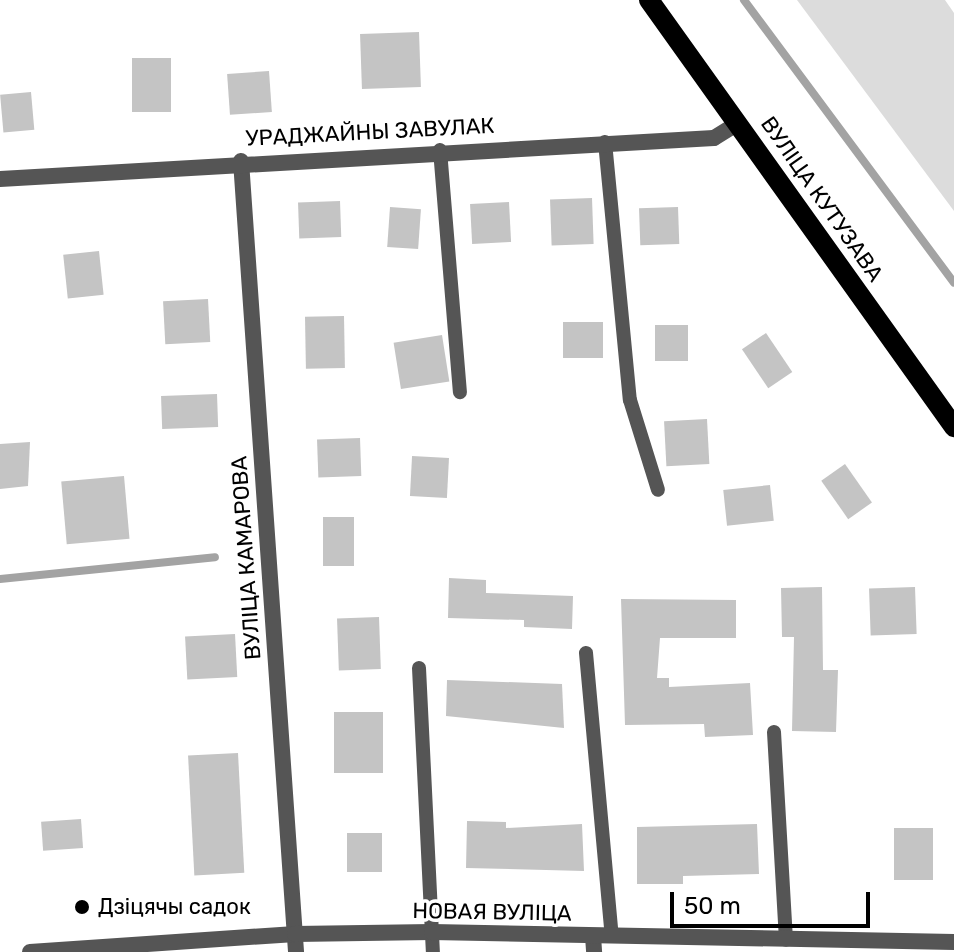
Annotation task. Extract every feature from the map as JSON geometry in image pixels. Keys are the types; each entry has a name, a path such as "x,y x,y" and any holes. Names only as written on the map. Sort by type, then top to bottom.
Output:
{"main road":[{"name":"ВУЛІЦА КУТУЗАВА","path":"649,0 954,427"}],"street":[{"name":"УРАДЖАЙНЫ ЗАВУЛАК","path":"0,179 241,161 714,138 738,123"},
{"name":"ВУЛІЦА КАМАРОВА","path":"241,161 296,952"},
{"name":"НОВАЯ ВУЛІЦА","path":"30,952 122,949 295,934 432,932 593,944 612,936 954,942"}],"lane":[{"path":"605,142 630,400 658,490"},
{"path":"440,150 460,392"},
{"path":"586,653 612,936"},
{"path":"419,668 433,952"},
{"path":"774,732 786,940"}],"shaded area":[{"path":"797,0 945,0 954,13 954,211"}],"building":[{"path":"419,32 421,87 362,89 360,34"},
{"path":"132,58 171,58 171,112 132,112"},
{"path":"269,71 272,112 230,115 227,74"},
{"path":"31,92 34,130 3,133 0,95"},
{"path":"592,198 594,244 552,245 550,199"},
{"path":"340,201 341,237 299,238 298,202"},
{"path":"509,202 511,242 472,244 470,204"},
{"path":"390,207 421,209 418,249 387,247"},
{"path":"678,207 679,244 640,245 639,208"},
{"path":"99,251 104,295 68,299 63,255"},
{"path":"208,299 210,342 165,344 163,301"},
{"path":"344,316 345,368 306,369 305,317"},
{"path":"563,322 603,322 603,358 563,358"},
{"path":"655,325 688,325 688,361 655,361"},
{"path":"766,333 792,372 768,388 742,349"},
{"path":"442,335 449,381 401,389 394,343"},
{"path":"217,394 218,427 162,429 161,396"},
{"path":"707,419 709,464 666,466 664,421"},
{"path":"360,438 361,476 318,477 317,440"},
{"path":"30,442 28,486 0,489 0,444"},
{"path":"412,456 449,458 447,498 410,496"},
{"path":"845,464 872,503 848,519 821,481"},
{"path":"124,476 129,539 67,544 61,481"},
{"path":"770,485 774,521 727,526 723,490"},
{"path":"323,517 354,517 354,566 323,566"},
{"path":"449,578 486,580 486,593 573,596 572,629 524,627 524,620 448,618"},
{"path":"822,587 823,670 838,670 836,732 792,731 794,637 782,637 781,588"},
{"path":"915,587 917,634 871,636 869,589"},
{"path":"621,599 736,600 736,638 660,638 657,678 669,678 669,687 750,683 753,735 705,737 704,724 625,725"},
{"path":"379,617 381,669 339,670 337,618"},
{"path":"235,634 237,677 187,680 185,637"},
{"path":"447,680 562,684 564,728 446,716"},
{"path":"334,712 383,712 383,773 334,773"},
{"path":"238,753 244,873 194,875 188,756"},
{"path":"81,819 83,848 43,851 41,822"},
{"path":"467,821 506,822 506,828 582,824 584,871 466,868"},
{"path":"757,824 759,874 683,876 683,884 637,884 637,827"},
{"path":"894,828 933,828 933,880 894,880"},
{"path":"347,833 382,833 382,872 347,872"}],"waterway":[{"path":"744,0 954,283"},
{"path":"0,579 215,557"}],"place":[{"name":"Дзіцячы садок","path":"82,907"}]}
